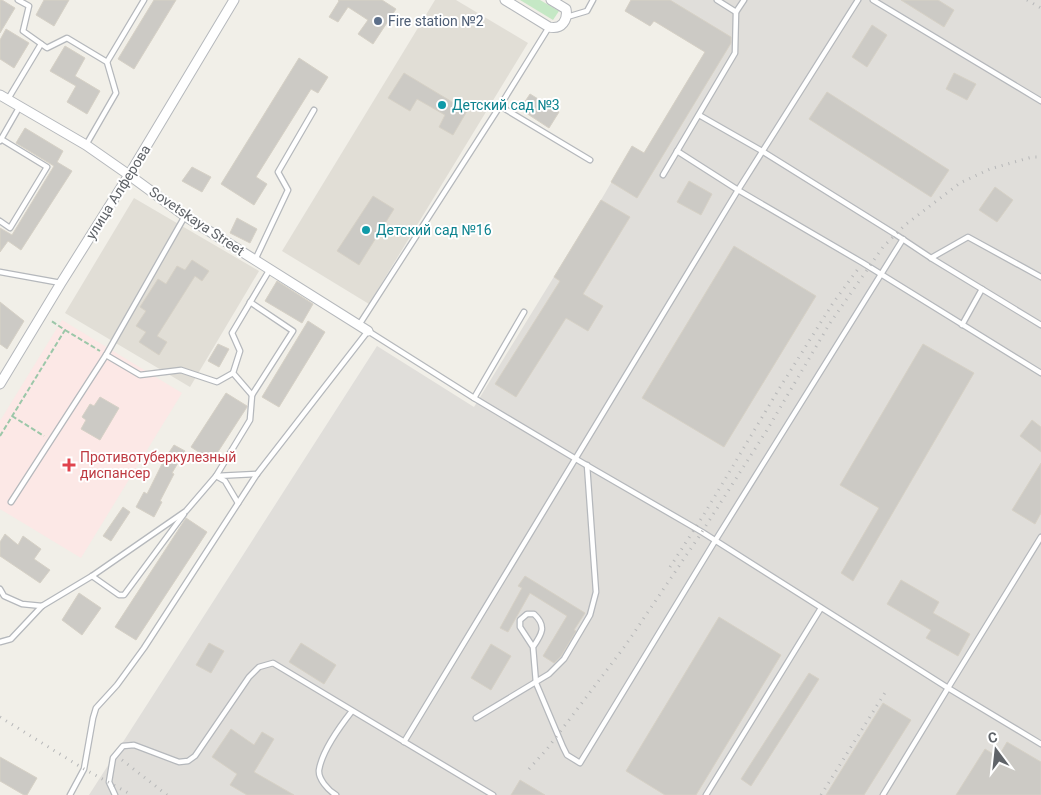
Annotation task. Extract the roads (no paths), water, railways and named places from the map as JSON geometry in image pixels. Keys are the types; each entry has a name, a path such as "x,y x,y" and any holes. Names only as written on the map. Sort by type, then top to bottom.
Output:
{"street":[{"name":"улица Алферова","path":"0,384 234,0"},
{"path":"505,0 549,27 554,28 564,23 566,13 550,0"},
{"name":"Sovetskaya Street","path":"4,97 86,145 185,216 368,331"}],"lane":[{"path":"18,0 29,6"},
{"path":"32,0 23,31 47,48 67,38 107,62 116,93 86,145"},
{"path":"107,62 144,0"},
{"path":"566,13 587,10 594,0"},
{"path":"717,0 736,12"},
{"path":"663,175 735,53 736,12 744,0"},
{"path":"404,742 738,190 858,0"},
{"path":"873,0 1041,101"},
{"path":"359,325 549,27"},
{"path":"4,97 42,44"},
{"path":"0,221 10,228 47,167 0,140 20,106"},
{"path":"500,106 590,160"},
{"path":"255,260 288,190 278,172 314,110"},
{"path":"699,115 762,151 931,258 1041,324"},
{"path":"678,151 738,190 863,263 1041,373"},
{"path":"11,502 106,355 185,216"},
{"path":"931,258 968,237 1041,277"},
{"path":"533,646 541,636 543,627 540,618 534,614 527,614 520,620 520,627 533,646 536,683 562,747 567,755 580,763 715,541 903,239"},
{"path":"106,355 140,375 181,370 217,382 233,373 240,351 232,333 270,269"},
{"path":"0,272 61,283"},
{"path":"962,325 982,289"},
{"path":"92,576 119,595 124,595 186,511 216,476 250,420 252,395 293,331 250,302"},
{"path":"474,398 524,312"},
{"path":"70,795 84,769 96,708 117,685 144,648 257,474 368,331 474,398 686,523 948,688 1041,744"},
{"path":"233,373 252,395"},
{"path":"476,718 549,674 564,659 590,615 596,592 587,465"},
{"path":"216,476 257,474"},
{"path":"216,476 226,482 238,503"},
{"path":"0,642 11,639 42,606 92,576 186,511"},
{"path":"883,795 1041,537"},
{"path":"0,590 4,596 22,604 42,606"},
{"path":"706,795 822,608"},
{"path":"115,795 110,782 111,774 114,758 123,746 134,745 179,762 188,761 195,756 249,677 259,667 273,663 493,795"},
{"path":"336,795 321,780 319,770 324,755 338,728 352,711"}],"railway":[{"path":"1027,0 1041,8"},
{"path":"529,769 547,749 625,646 700,535 767,430 830,323 883,247 905,225 960,183 990,169 1032,157 1041,157"},
{"path":"670,567 833,303 858,269"},
{"path":"821,795 886,691"},
{"path":"0,717 84,769 132,795"},
{"path":"122,760 167,795"}],"place":[{"name":"Fire station №2","path":"378,21"},
{"name":"Детский сад №3","path":"442,105"},
{"name":"Детский сад №16","path":"366,230"},
{"name":"Противотуберкулезный диспансер","path":"69,465"}]}
